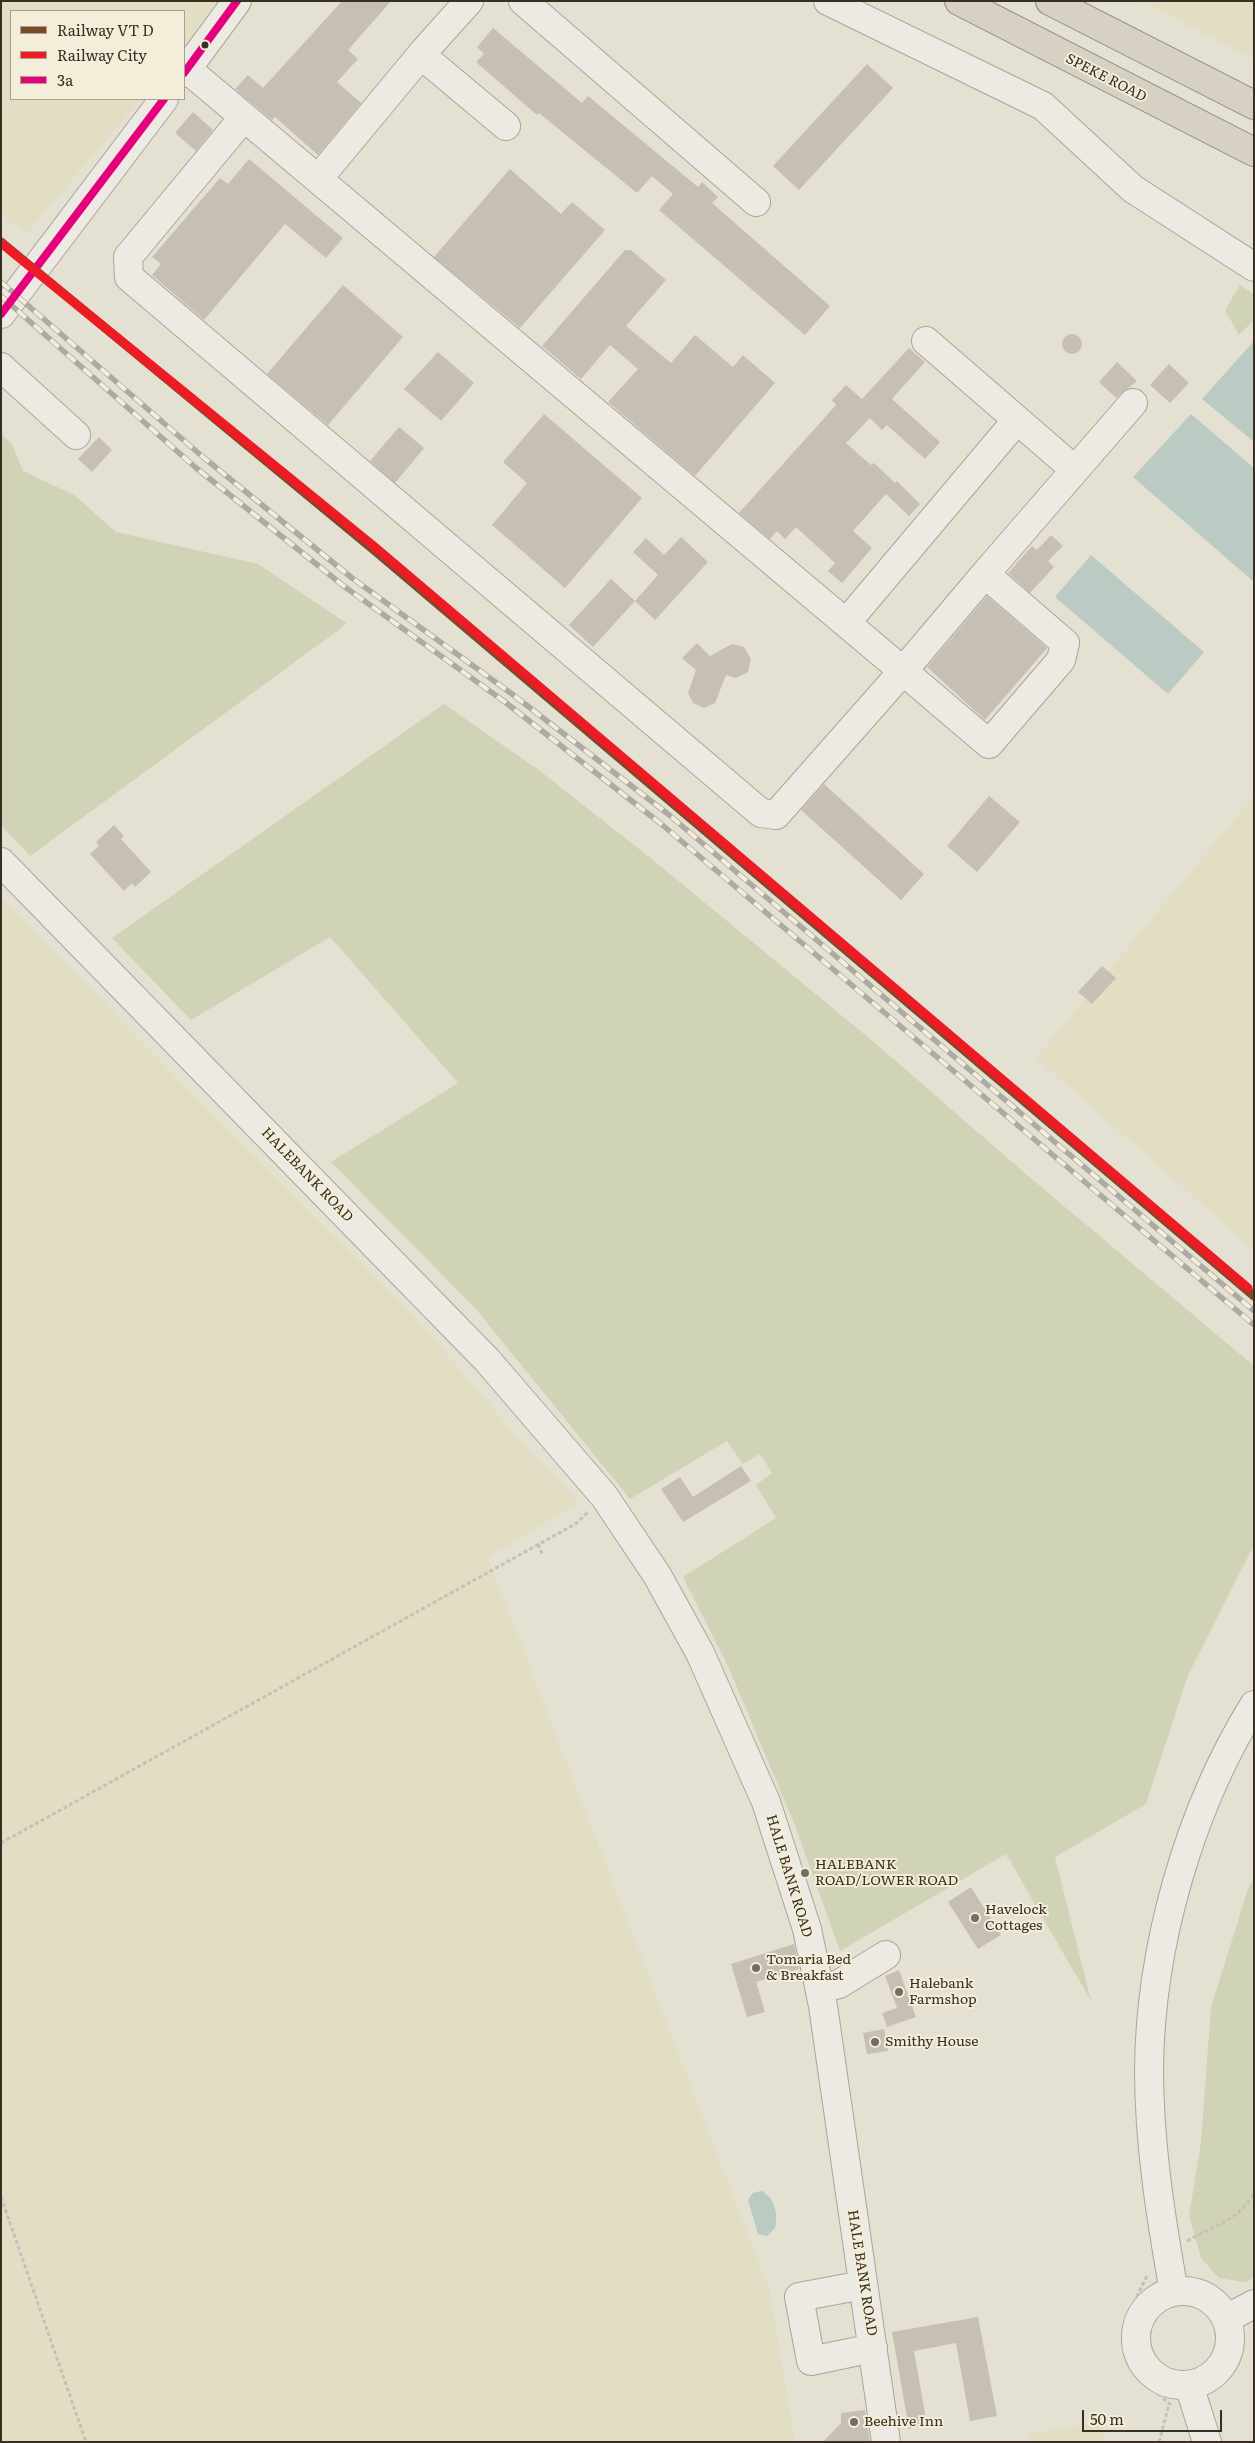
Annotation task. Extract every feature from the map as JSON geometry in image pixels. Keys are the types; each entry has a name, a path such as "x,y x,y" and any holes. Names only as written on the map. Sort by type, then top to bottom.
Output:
{"highway":[{"name":"SPEKE ROAD","path":"959,1 1143,97 1254,152"},
{"path":"1051,1 1254,94"},
{"path":"1051,1 1254,105"},
{"path":"1143,97 1254,163"}],"street":[{"path":"237,1 185,71 244,117 989,744 1061,660 1065,643 985,574"},
{"path":"318,179 420,55 469,1"},
{"path":"523,1 756,202"},
{"path":"828,1 1043,106 1133,189 1254,267"},
{"path":"420,55 506,126"},
{"path":"1,314 163,100"},
{"path":"244,117 128,257 129,276 761,813 776,815 903,671 1133,403"},
{"path":"926,341 1075,470"},
{"path":"1,367 76,436"},
{"path":"846,623 1017,420"},
{"name":"HALEBANK ROAD","path":"1,862 487,1360 604,1496"},
{"name":"HALE BANK ROAD","path":"604,1496 657,1575 700,1653 766,1802 807,1929 820,1989 886,2442"},
{"path":"1174,2292 1166,2245 1150,2113 1149,2068 1158,1967 1188,1848 1211,1787 1239,1730 1254,1705"},
{"path":"820,1989 838,1984 886,1955"},
{"path":"863,2286 799,2297 812,2361 873,2348"},
{"path":"1177,2396 1215,2373 1224,2362 1229,2348 1230,2333 1226,2319 1218,2306 1205,2296 1190,2291 1174,2292 1160,2296 1149,2306 1141,2318 1136,2332 1137,2346 1142,2360 1150,2372 1162,2380 1177,2396 1207,2442"},
{"path":"1226,2319 1254,2304"}],"path":[{"path":"1,1843 577,1523 604,1496"},
{"path":"538,1544 543,1556"},
{"path":"1185,2243 1232,2218 1245,2208 1254,2193"},
{"path":"1,2197 86,2442"},
{"path":"1148,2271 1142,2288 1125,2320 1124,2348 1133,2372 1177,2396 1159,2442"}],"shaded area":[{"path":"1,1 224,1 185,48 185,10 10,10 10,100 140,100 26,234 1,214"},
{"path":"1141,1 1254,1 1254,59"},
{"path":"1254,341 1254,442 1202,399"},
{"path":"1191,414 1254,468 1254,582 1133,477"},
{"path":"1091,555 1204,652 1168,694 1055,597"},
{"path":"1254,796 1254,1250 1036,1058"},
{"path":"1,897 205,1107 416,1318 524,1445 579,1502 488,1558 769,2289 795,2442 1,2442"},
{"path":"761,2191 772,2201 776,2212 775,2228 767,2236 758,2234 748,2200 753,2193"},
{"path":"1099,2422 1107,2442 1031,2442 1029,2434"}],"green space":[{"path":"1240,285 1254,294 1254,320 1239,335 1225,310"},
{"path":"1,434 12,444 23,471 74,495 116,532 258,564 346,623 30,856 1,825"},
{"path":"444,704 540,771 653,860 875,1043 1027,1175 1254,1366 1254,1545 1188,1675 1146,1804 1055,1857 1091,2001 1006,1854 840,1951 794,1823 728,1666 683,1577 776,1518 756,1485 772,1473 760,1454 743,1464 727,1441 630,1499 475,1308 331,1162 458,1083 330,937 191,1020 112,938"},
{"path":"1254,1878 1254,2278 1244,2282 1219,2278 1201,2258 1189,2216 1201,2142 1211,2007 1248,1889"}],"building":[{"path":"342,1 391,1 348,50 358,59 337,82 361,103 318,155 275,117 272,120 235,89 248,75 263,88"},
{"path":"493,28 582,103 588,96 698,187 702,182 718,197 712,203 830,306 805,335 659,210 673,194 652,176 637,193 539,113 537,115 476,62 484,54 477,47"},
{"path":"867,64 893,88 799,190 773,166"},
{"path":"193,112 213,130 196,151 175,133"},
{"path":"249,159 343,238 326,258 285,224 204,320 152,275 161,264 152,257 220,178 228,184"},
{"path":"510,169 561,214 572,202 605,230 520,328 434,257"},
{"path":"625,250 631,250 666,280 626,326 671,363 695,335 733,367 743,355 775,383 695,476 608,402 638,369 610,345 581,379 542,346"},
{"path":"343,285 403,337 328,425 267,374"},
{"path":"1072,334 1079,337 1082,344 1079,351 1072,354 1065,351 1062,344 1065,337"},
{"path":"909,348 925,362 892,399 940,442 925,459 887,425 882,430 870,418 846,443 871,465 874,463 895,483 897,481 920,504 909,516 886,494 853,531 872,548 842,583 828,571 835,563 796,527 785,539 777,531 770,539 739,513 836,405 832,400 846,385 862,399"},
{"path":"438,352 474,383 441,421 404,389"},
{"path":"1117,362 1137,381 1116,398 1099,382"},
{"path":"1169,364 1189,383 1170,403 1150,385"},
{"path":"544,414 642,498 565,588 492,525 527,483 503,462"},
{"path":"399,427 424,448 395,483 370,461"},
{"path":"99,437 112,450 92,472 78,459"},
{"path":"1051,535 1063,546 1048,561 1054,567 1030,593 1008,573 1032,546 1037,550"},
{"path":"681,537 708,562 655,620 635,601 658,575 633,552 646,538 664,555"},
{"path":"611,579 635,601 593,647 569,625"},
{"path":"987,596 1047,648 985,720 927,667"},
{"path":"697,643 710,656 732,644 744,647 751,659 748,672 736,678 726,675 715,703 704,708 693,703 688,693 696,670 682,658"},
{"path":"824,784 924,874 901,900 801,810"},
{"path":"989,796 1020,822 977,872 947,846"},
{"path":"114,825 124,836 121,839 151,872 135,887 132,883 124,891 90,854 99,846 96,842"},
{"path":"1102,966 1116,978 1092,1004 1078,992"},
{"path":"741,1466 751,1481 683,1522 661,1489 680,1477 693,1497"},
{"name":"Havelock Cottages","path":"971,1887 1001,1935 978,1949 948,1902"},
{"path":"794,1944 799,1969 756,1982 765,2012 747,2017 731,1964"},
{"name":"Halebank Farmshop","path":"899,1970 916,2017 887,2027 882,2013 897,2008 885,1976"},
{"name":"Smithy House","path":"884,2029 888,2051 867,2054 863,2033"},
{"path":"978,2317 997,2416 970,2421 956,2343 914,2351 927,2425 909,2429 892,2332"},
{"name":"Beehive Inn","path":"865,2410 870,2442 823,2442 841,2423 841,2413"}],"railway":[{"path":"1,282 203,457 352,578 512,694 668,814 1254,1311"},
{"path":"1,296 195,467 345,587 505,702 660,823 1254,1325"}],"transit line":[{"name":"3a","path":"185,72 237,1"},
{"name":"3a","path":"1,314 163,100"},
{"path":"1,242 374,550 1254,1296"}],"rail line":[{"name":"City","path":"1,243 376,548 1248,1288"}],"place":[{"name":"HALEBANK ROAD/LOWER ROAD","path":"805,1873"},
{"name":"Havelock Cottages","path":"975,1918"},
{"name":"Tomaria Bed & Breakfast","path":"756,1968"},
{"name":"Halebank Farmshop","path":"899,1992"},
{"name":"Smithy House","path":"875,2042"},
{"name":"Beehive Inn","path":"854,2422"}]}
